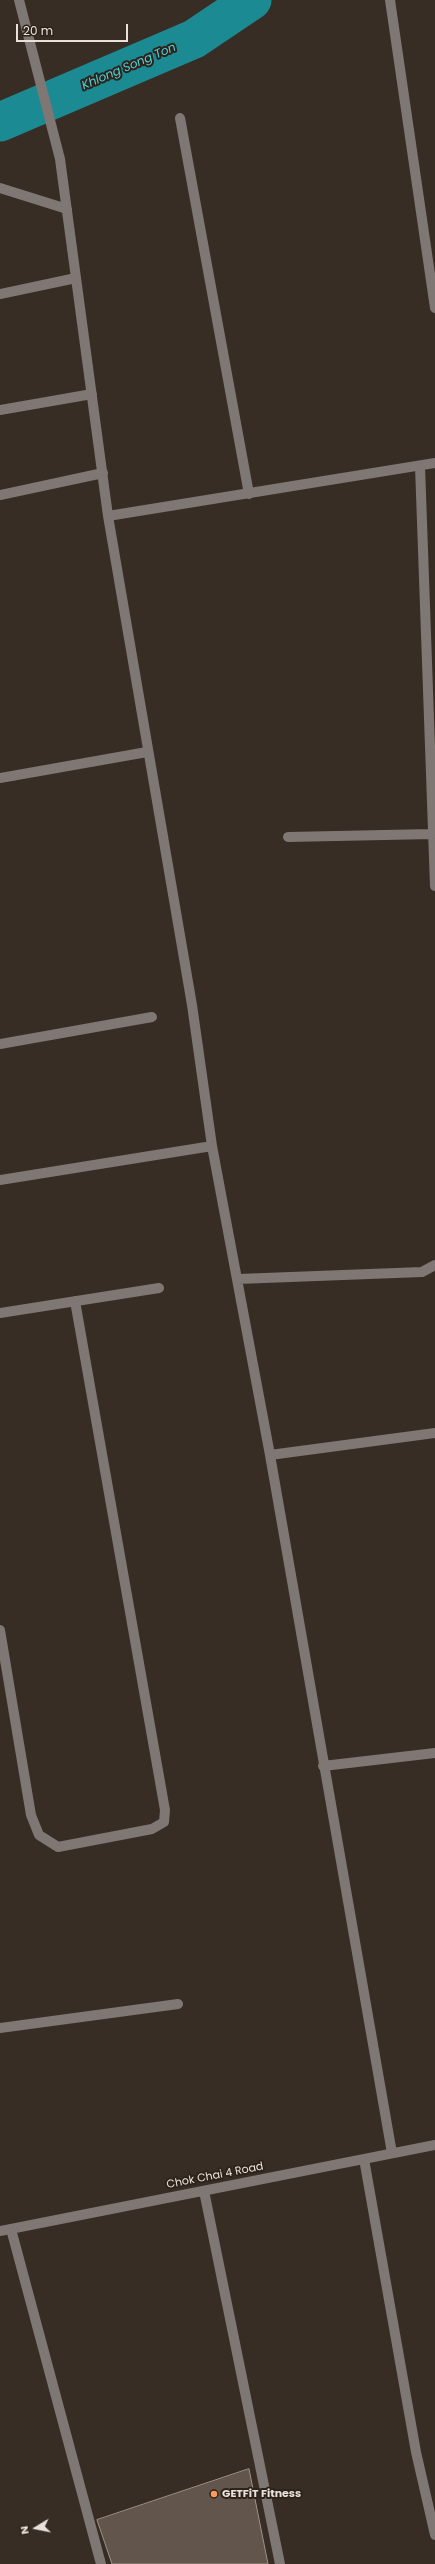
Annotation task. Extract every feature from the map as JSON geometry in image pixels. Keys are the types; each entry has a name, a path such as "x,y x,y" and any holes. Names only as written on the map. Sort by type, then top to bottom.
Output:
{"street":[{"path":"19,0 60,159 108,516 147,752 192,1005 212,1146 270,1455 392,2154"},
{"path":"390,0 435,308"},
{"path":"180,118 249,494"},
{"path":"0,188 67,209"},
{"path":"0,294 76,278"},
{"path":"0,410 92,394"},
{"path":"108,516 435,463"},
{"path":"420,466 435,886"},
{"path":"0,494 102,473"},
{"path":"0,778 147,752"},
{"path":"288,837 432,834"},
{"path":"0,1044 152,1017"},
{"path":"0,1180 212,1146"},
{"path":"238,1279 422,1272 435,1265"},
{"path":"0,1314 159,1288"},
{"path":"0,1630 31,1815 40,1835 58,1847 152,1830 164,1822 165,1810 75,1301"},
{"path":"270,1455 435,1433"},
{"path":"324,1766 435,1753"},
{"path":"0,2028 178,2004"},
{"name":"Chok Chai 4 Road","path":"0,2231 435,2145"},
{"path":"364,2159 416,2452 435,2535"},
{"path":"204,2191 280,2564"},
{"path":"11,2229 101,2564"}],"building":[{"name":"GETFiT Fitness","path":"249,2469 268,2564 112,2564 97,2520"}],"waterway":[{"name":"Khlong Song Ton","path":"0,122 194,39 252,0"}],"place":[{"name":"GETFiT Fitness","path":"214,2494"}]}
